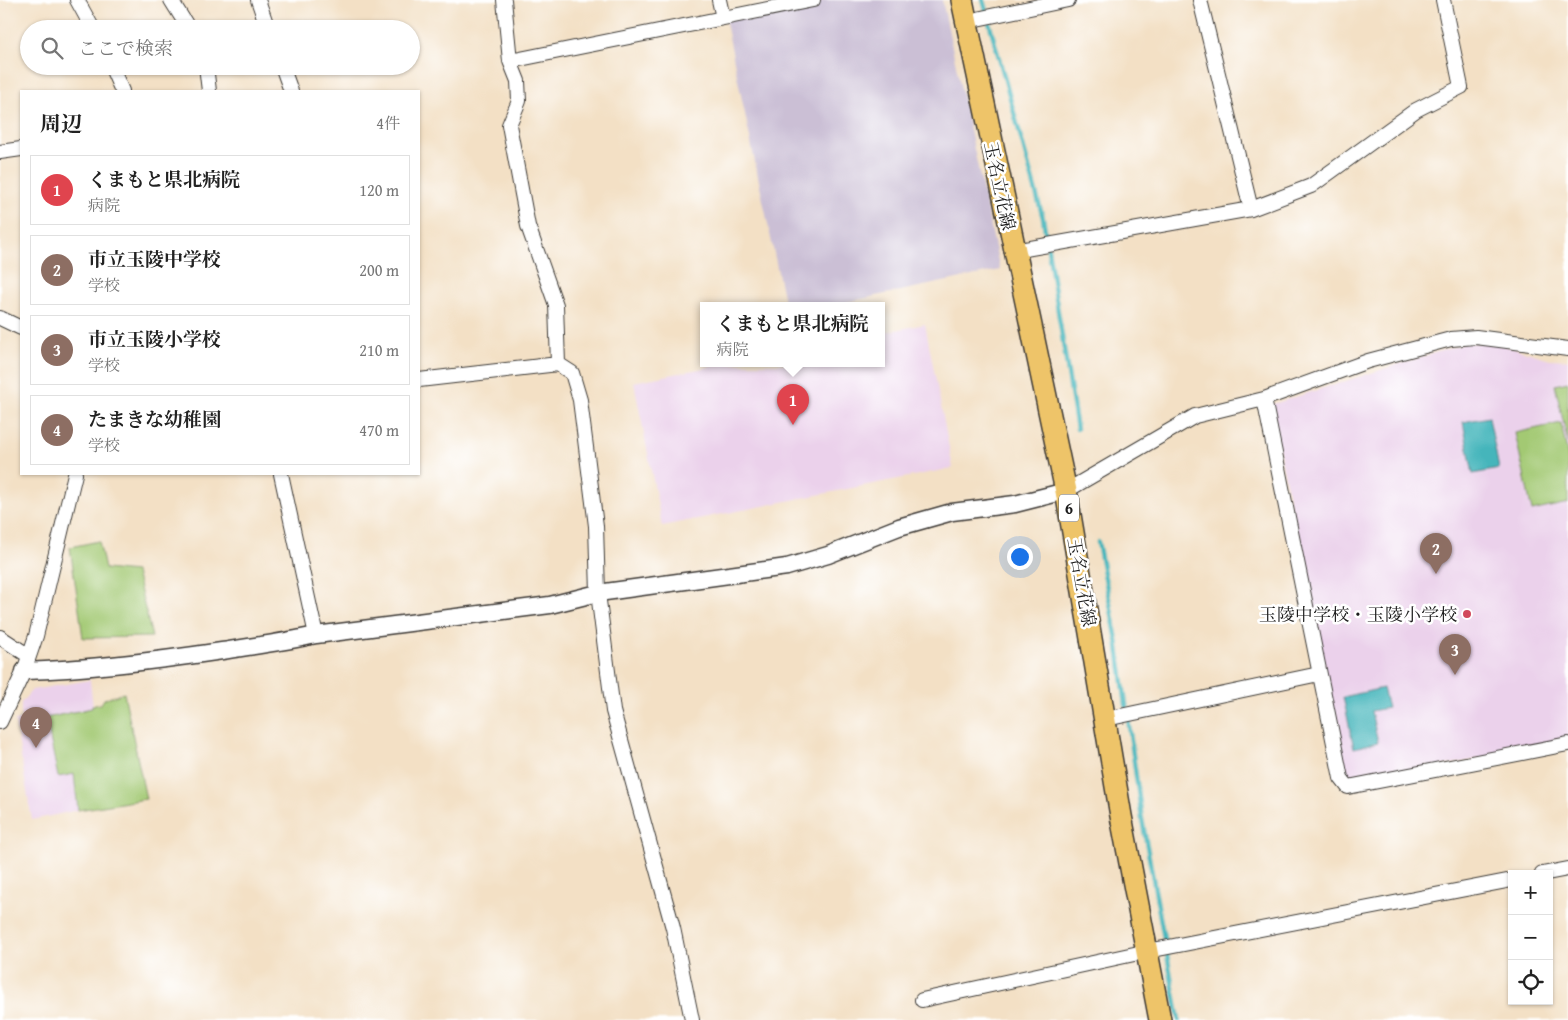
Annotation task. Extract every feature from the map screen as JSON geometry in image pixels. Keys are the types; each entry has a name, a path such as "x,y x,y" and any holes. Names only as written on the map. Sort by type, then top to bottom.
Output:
{"main road":[{"name":"玉名立花線","path":"962,0 1114,718 1122,816 1160,1020"}],"street":[{"path":"77,0 88,20"},
{"path":"171,0 184,20"},
{"path":"258,0 265,20"},
{"path":"504,0 510,61 518,81 519,101 509,126 528,226 556,305 558,364"},
{"path":"719,0 723,18"},
{"path":"510,61 813,0"},
{"path":"966,21 1068,0"},
{"path":"1200,0 1251,209"},
{"path":"1014,252 1251,209 1311,186 1416,110 1461,87 1443,0"},
{"path":"115,75 122,90"},
{"path":"207,75 209,90"},
{"path":"285,75 291,90"},
{"path":"0,152 20,149"},
{"path":"0,318 20,324"},
{"path":"24,672 138,664 316,635 550,605 598,593 786,567 828,555 899,527 952,512 1015,504 1066,491 1195,416 1264,399 1368,361 1451,339 1476,337 1568,349"},
{"path":"420,380 558,364 572,373 580,400 596,526 598,593 613,712 673,928 692,1020"},
{"path":"1264,399 1294,535 1319,674 1342,778 1348,787 1568,744"},
{"path":"0,722 24,672 29,656 75,475"},
{"path":"280,475 316,635"},
{"path":"0,637 29,656"},
{"path":"1114,718 1319,674"},
{"path":"1553,872 1568,869"},
{"path":"922,1000 1148,952 1508,881"}],"shaded area":[{"path":"825,0 942,0 1000,270 847,302 784,302 725,18"},
{"path":"925,324 953,468 662,526 634,382 710,367 885,367 885,332"},
{"path":"1466,343 1495,343 1550,359 1568,360 1568,743 1352,782 1346,775 1270,405"},
{"path":"90,680 93,708 46,718 58,777 74,774 78,810 32,820 15,721 21,720 21,703 32,690"}],"green space":[{"path":"1568,382 1568,443 1555,385"},
{"path":"1561,423 1568,457 1568,503 1532,511 1515,433"},
{"path":"99,541 105,569 136,572 152,637 83,638 70,547"},
{"path":"124,693 146,799 78,810 74,774 58,777 46,718 92,708 92,705 101,704 104,699"}],"water":[{"path":"1489,417 1499,469 1473,474 1463,422"},
{"path":"1383,688 1388,708 1371,711 1378,742 1354,748 1343,697"}],"waterway":[{"path":"983,0 1043,218 1077,429"},
{"path":"1098,542 1117,640 1142,819 1179,1020"}],"place":[{"name":"くまもと県北病院","path":"793,425"},
{"name":"市立玉陵中学校","path":"1436,574"},
{"name":"玉陵中学校・玉陵小学校","path":"1467,614"},
{"name":"市立玉陵小学校","path":"1455,675"},
{"name":"たまきな幼稚園","path":"36,748"}]}
